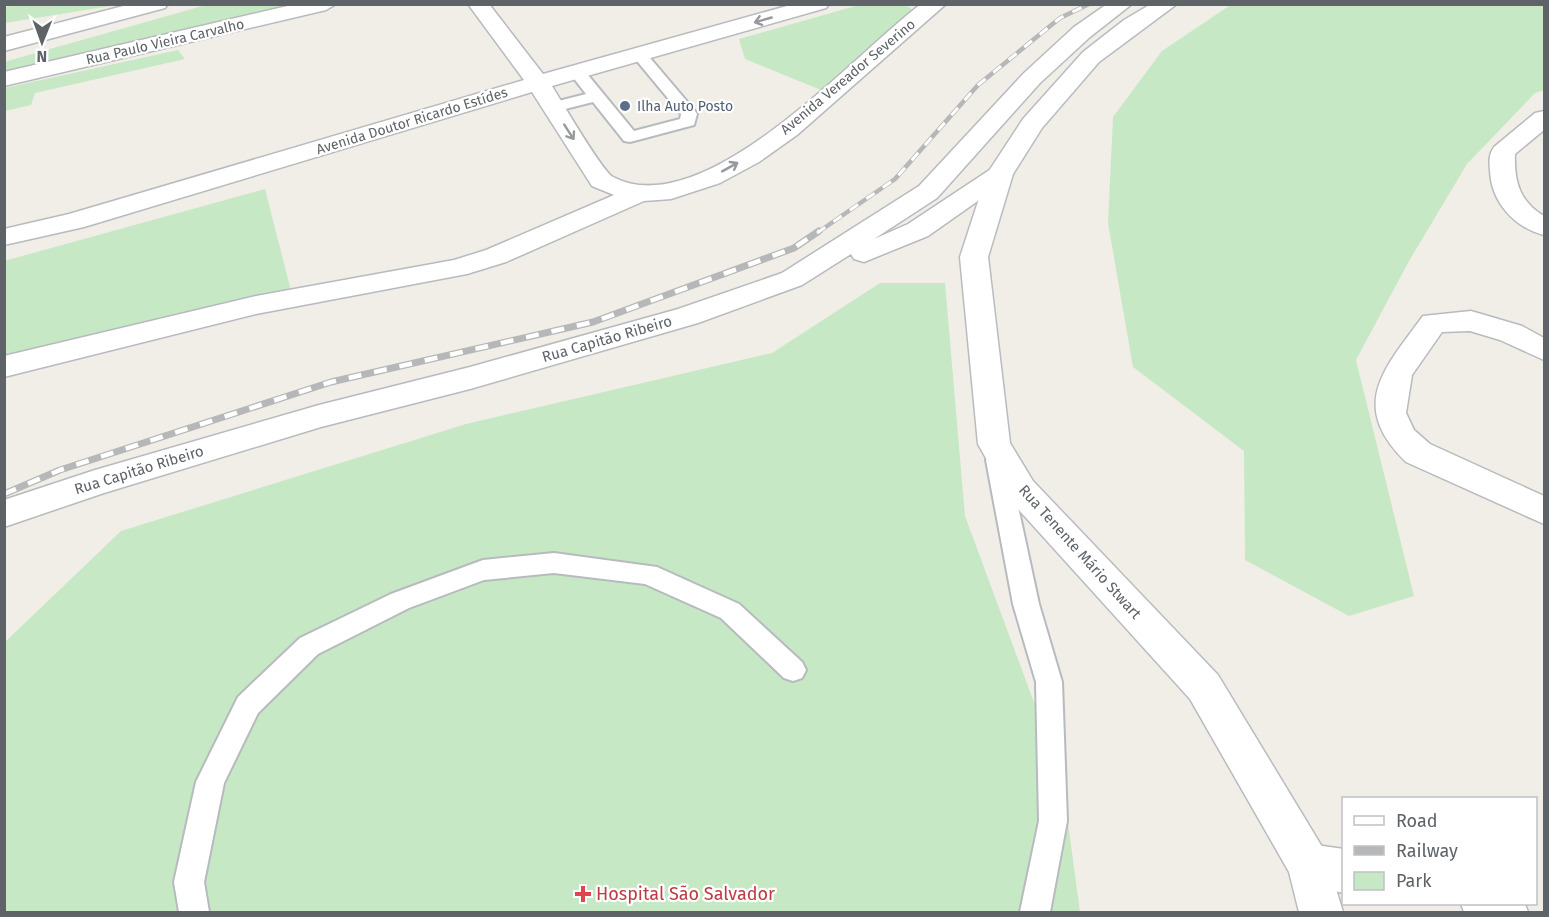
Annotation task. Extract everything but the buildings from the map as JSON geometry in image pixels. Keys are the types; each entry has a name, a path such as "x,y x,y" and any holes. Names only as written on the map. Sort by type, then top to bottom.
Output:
{"street":[{"path":"4,44 158,4"},
{"name":"Rua Paulo Vieira Carvalho","path":"4,79 326,4"},
{"name":"Avenida Vereador Severino","path":"478,4 538,83 601,181 614,189 635,195 657,194 688,186 728,168 792,128 933,5"},
{"name":"Avenida Doutor Ricardo Estídes","path":"4,237 75,221 538,83 819,4"},
{"name":"Rua Capitão Ribeiro","path":"4,514 95,483 319,416 470,378 688,316 792,279 928,192 1032,78 1082,32 1122,4"},
{"name":"Rua Tenente Mário Stwart","path":"1167,4 1132,26 1091,57 1032,124 1000,174 974,257 994,444 1021,490 1204,687 1326,868 1321,912"},
{"path":"1539,224 1505,194 1501,174 1503,152 1545,118"},
{"path":"792,279 889,244 918,231 1000,174"},
{"path":"4,367 255,305 457,268 496,256 635,195"},
{"path":"1545,350 1511,333 1471,321 1433,323 1397,374 1390,413 1401,437 1418,453 1545,511"},
{"path":"1488,905 1506,912"}],"lane":[{"path":"577,72 630,137 688,122 688,114 640,55"},
{"path":"553,107 596,96"},
{"path":"994,444 1026,604 1049,682 1053,821 1035,912"},
{"path":"194,912 189,882 210,782 248,705 309,646 400,601 483,570 554,563 648,574 730,611 793,670"}],"green space":[{"path":"1232,4 1544,5 1544,90 1535,93 1467,164 1409,261 1356,360 1414,596 1349,616 1245,560 1244,451 1133,367 1108,223 1113,117 1162,51"},
{"path":"117,5 5,23 5,7"},
{"path":"206,5 307,5 5,75 4,62"},
{"path":"859,5 904,5 911,8 911,23 826,92 745,59 739,39"},
{"path":"178,50 185,59 35,93 31,105 5,111 5,88"},
{"path":"265,189 291,291 5,361 4,261"},
{"path":"880,283 945,283 965,516 1062,778 1080,912 5,912 5,642 121,531 466,424 772,353"}],"railway":[{"path":"817,233 895,179 978,85 1060,18 1089,4"},
{"path":"4,494 60,470 331,382 593,322 794,248 819,231"}],"place":[{"name":"Ilha Auto Posto","path":"625,106"},
{"name":"Hospital São Salvador","path":"583,894"}]}
